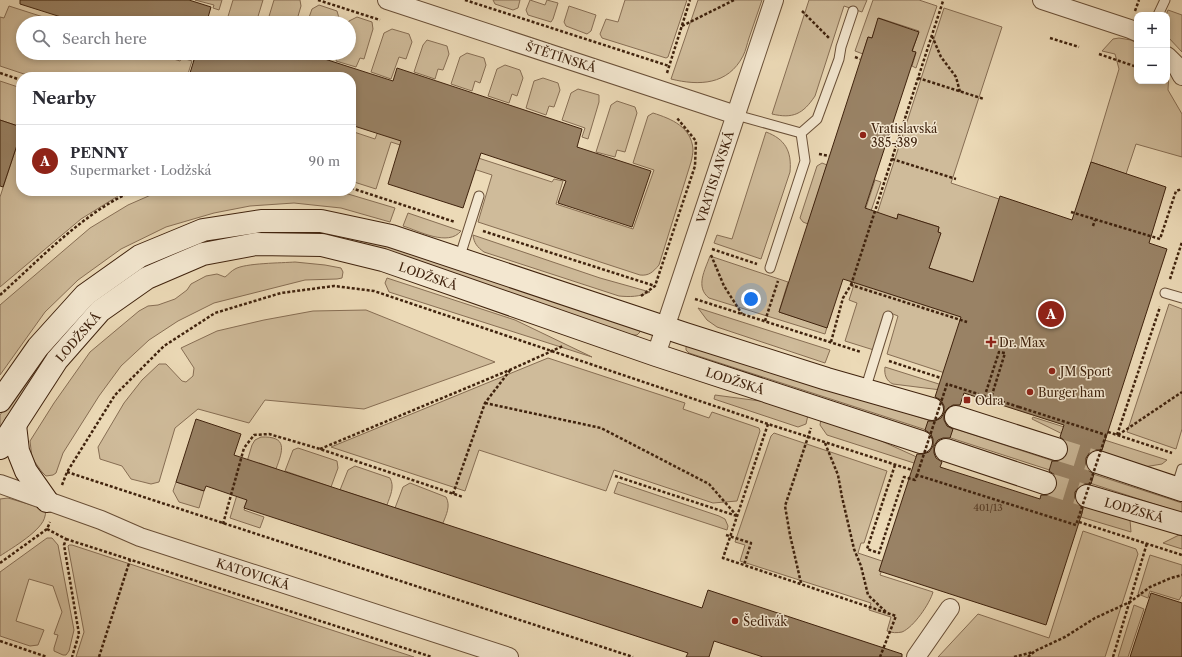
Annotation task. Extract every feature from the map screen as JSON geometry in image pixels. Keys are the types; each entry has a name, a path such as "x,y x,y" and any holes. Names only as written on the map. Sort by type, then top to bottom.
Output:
{"street":[{"name":"ŠTĚTÍNSKÁ","path":"387,0 736,115"},
{"name":"VRATISLAVSKÁ","path":"656,355 774,0"},
{"path":"1042,0 1134,31"},
{"path":"1170,59 1176,64 1182,76"},
{"name":"LODŽSKÁ","path":"0,401 38,347 85,294 140,256 203,230 261,221 321,221 391,236 665,328 932,409"},
{"name":"LODŽSKÁ","path":"0,448 57,360 100,311 147,278 203,254 256,244 322,245 383,260 656,355 921,442"},
{"path":"956,417 1056,449"},
{"path":"15,425 18,451 26,471 48,501"},
{"path":"946,450 1045,483"},
{"path":"1098,462 1180,482"},
{"name":"KATOVICKÁ","path":"0,484 101,520 140,537 509,657"},
{"name":"LODŽSKÁ","path":"1087,496 1182,524"},
{"path":"916,657 950,608"}],"lane":[{"path":"1159,12 1165,0"},
{"path":"801,133 817,119 839,59 853,10"},
{"path":"736,115 801,133"},
{"path":"770,268 805,161 801,133"},
{"path":"459,259 478,196"},
{"path":"1165,292 1182,298"},
{"path":"866,390 888,316"}],"path":[{"path":"318,0 386,22"},
{"path":"465,0 669,66"},
{"path":"666,79 690,0"},
{"path":"682,27 734,0"},
{"path":"831,342 843,298 851,285 943,2"},
{"path":"802,11 841,48"},
{"path":"932,36 941,57 956,77 960,92"},
{"path":"1050,38 1079,47"},
{"path":"1099,54 1134,66"},
{"path":"856,57 860,59"},
{"path":"0,73 16,78"},
{"path":"918,78 984,99"},
{"path":"655,286 696,166 696,141 679,118 673,116"},
{"path":"818,154 828,156"},
{"path":"892,159 956,179"},
{"path":"1071,212 1160,240 1176,191 1182,189"},
{"path":"356,190 401,204"},
{"path":"0,295 80,223 122,196"},
{"path":"1093,226 1095,220"},
{"path":"1117,435 1182,242"},
{"path":"742,314 724,286 708,248 752,262"},
{"path":"765,321 779,277"},
{"path":"851,285 967,322"},
{"path":"633,657 67,472 115,395 164,346 215,313 281,293 334,286 374,290 768,424 912,470"},
{"path":"320,449 553,351"},
{"path":"986,392 999,352 1005,354 991,398"},
{"path":"453,494 485,403 512,369"},
{"path":"895,465 867,549 879,553 904,477 915,480 947,384 1106,434 1076,526 917,475"},
{"path":"1117,435 1182,392"},
{"path":"485,403 601,428 709,484 738,516"},
{"path":"768,424 723,558 896,616 881,657"},
{"path":"1108,432 1172,453"},
{"path":"223,524 244,448 254,435 269,434 320,449 463,497"},
{"path":"801,584 790,534 786,506 809,437"},
{"path":"825,443 838,475 854,549 861,566 868,595 887,613"},
{"path":"615,476 738,516"},
{"path":"1079,522 1182,555"},
{"path":"47,529 66,539 432,657"},
{"path":"726,535 751,543 744,565"},
{"path":"66,539 64,545 79,634 72,657"},
{"path":"1113,657 1147,543"},
{"path":"99,657 130,560"},
{"path":"1014,657 1035,651 1064,637 1109,610 1130,602 1150,587 1182,575"},
{"path":"0,641 47,657"},
{"path":"1028,657 1035,651"}],"shaded area":[{"path":"195,0 222,0 219,10 213,8 214,5"},
{"path":"233,0 263,0 258,16 228,16"},
{"path":"274,0 300,0 301,6 298,16 269,16"},
{"path":"493,0 520,0 518,8 513,10 495,4"},
{"path":"530,0 545,5 547,0 558,3 551,22 528,15 526,10"},
{"path":"625,0 687,0 668,57 666,58 602,38 600,34 606,19 618,22"},
{"path":"698,0 762,0 744,54 737,66 729,73 712,81 692,82 671,79"},
{"path":"809,0 867,0 862,12 844,6 815,96 811,102 797,114 786,116 772,114"},
{"path":"873,0 919,0 937,6 916,68 912,66 916,53 912,52 919,31 879,18 872,38 868,37 863,54 855,51"},
{"path":"319,5 337,11 338,16 310,16 312,9"},
{"path":"9,6 40,16 16,16 16,60 192,61 189,72 18,72 0,66 0,17 4,18"},
{"path":"569,6 596,15 591,31 587,34 566,26 564,22"},
{"path":"944,8 1002,27 951,183 1002,200 948,374 887,354 898,316 888,312 877,351 845,341 857,303 849,300","holes":["898,214 939,227 938,232 940,233 929,268 968,280 957,315 894,218 897,219"]},
{"path":"1168,10 1182,15 1182,52 1170,39 1170,12 1167,12"},
{"path":"356,18 372,22 373,29 364,59 360,58 356,67 336,61 356,60"},
{"path":"392,29 409,34 412,42 406,59 399,57 391,79 371,72 384,33"},
{"path":"1119,38 1134,42 1134,84 1168,84 1168,90 1182,114 1182,157 1136,144 1126,174 1091,162 1119,69 1115,54 1102,51 1113,39"},
{"path":"427,40 447,46 449,54 443,70 438,69 435,79 414,72 423,45"},
{"path":"467,53 484,58 486,65 480,83 475,81 472,91 451,84 460,57"},
{"path":"505,65 520,70 523,78 517,96 512,94 509,103 488,96 497,69"},
{"path":"543,78 558,83 560,90 554,107 549,106 546,115 526,108 534,81"},
{"path":"0,81 16,86 16,125 0,120"},
{"path":"578,89 599,95 599,102 588,139 582,137 585,128 562,120 571,93"},
{"path":"617,101 635,107 637,113 625,152 617,150 615,157 596,152 611,105"},
{"path":"653,113 667,118 679,125 689,135 693,151 691,162 659,265 653,272 646,275 640,275 478,222 492,175 391,142 376,189 356,183 356,133 375,139 380,126 552,182 554,179 563,181 556,204 633,229 654,170 633,163 648,116"},
{"path":"766,132 778,138 786,147 790,158 790,172 761,259 714,243 717,235 732,239"},
{"path":"16,148 16,196 118,196 81,219 0,287 0,197"},
{"path":"822,163 827,165 808,224 803,222 800,218 817,166"},
{"path":"875,180 881,182 861,240 856,238"},
{"path":"149,196 355,196 395,208 390,222 341,208 294,203 250,206 214,213 166,227 121,249 78,280 45,312 0,375 0,305 90,228 128,205"},
{"path":"408,213 461,231 455,236 449,238 441,238 425,234 403,226"},
{"path":"289,226 353,235 639,327 640,332 637,335 632,335 405,260 347,243 155,268 0,432 0,415 45,350 121,277 201,240"},
{"path":"473,235 600,278 650,292 642,295 619,296 484,252 476,245"},
{"path":"710,256 788,282 779,312 827,327 825,334 709,298 703,289 702,278"},
{"path":"295,262 341,268 343,272 342,278 305,280 214,303 178,321 149,340 121,366 99,396 63,453 56,473 46,476 42,472 32,458 30,441 54,403 90,352 139,311 148,306 158,305 175,299 187,290 191,284 206,276 217,274 225,277 240,267"},
{"path":"387,278 515,320 592,357 389,292 385,283"},
{"path":"1169,304 1182,309 1182,429 1176,449 1127,432"},
{"path":"698,308 830,350 825,363 717,327 707,320"},
{"path":"366,310 495,362 364,409 265,400 249,423 198,409 175,428 159,482 151,484 131,479 122,466 100,459 98,447 124,403 142,380 159,364 166,364 182,381 186,382 193,376 194,368 181,348 217,331 264,320 313,311"},
{"path":"692,343 1182,503 1182,513 689,353 686,350 686,347"},
{"path":"548,358 685,403 683,409 709,418 712,412 759,428 760,431 737,501 713,503 614,470 606,491 479,450 465,491 331,447"},
{"path":"885,367 942,385 941,390 893,384 886,377"},
{"path":"715,395 760,401 808,415 806,424 798,427 714,399"},
{"path":"1033,417 1167,460 1162,464 1144,467 1097,451 1032,419"},
{"path":"821,419 866,434 919,458 917,464 827,435 820,425"},
{"path":"774,433 887,471 864,543 861,543 858,553 885,562 880,575 933,592 929,602 921,614 907,629 898,633 887,631 891,617 869,610 871,603 740,561 745,545 735,542 771,436"},
{"path":"261,437 276,439 281,446 281,450 276,469 259,463 244,510 264,517 260,528 230,518 252,445 255,440"},
{"path":"298,448 337,461 338,468 331,487 285,471 293,450"},
{"path":"355,466 390,478 392,488 387,505 340,490 348,470"},
{"path":"176,482 204,491 199,508 179,502 173,491"},
{"path":"618,482 719,516 725,519 728,526 727,530 614,493"},
{"path":"410,483 446,497 448,507 443,523 395,508 403,487"},
{"path":"8,498 45,509 45,514 43,521 33,533 0,556 0,499"},
{"path":"1084,505 1130,520 1131,532 1081,517"},
{"path":"1083,531 1136,549 1138,554 1105,657 938,657 978,614 1049,638"},
{"path":"1179,535 1182,536 1182,549 1163,543"},
{"path":"47,538 52,538 58,545 74,630 69,651 66,655 54,651 58,635 54,634 62,612 53,586 29,579 16,621 44,630 38,645 30,646 0,636 0,572"},
{"path":"69,545 414,657 76,657 84,632"},
{"path":"1150,555 1182,565 1182,595 1179,600 1150,591 1148,598 1138,594"},
{"path":"1134,605 1144,609 1128,657 1118,657"}],"building":[{"path":"20,0 189,0 211,7 208,16 58,16 20,4"},
{"path":"878,18 919,32 912,51 916,52 865,208 897,219 898,214 939,227 938,232 941,233 929,268 973,282 1000,196 1072,220 1091,162 1166,187 1149,243 1167,249 1102,450 1090,452 1086,458 1088,470 1094,474 1091,484 1084,484 1075,492 1075,499 1083,508 1082,513 1046,625 879,571 917,454 929,452 933,446 931,434 925,430 928,421 935,421 941,418 944,413 944,406 941,400 935,397 961,317 843,279 827,328 779,312 868,37 872,38","holes":["964,393 1064,425 1060,437 1065,441 1068,447 1068,452 1064,458 1058,461 1052,461 1049,471 1055,475 1057,481 1057,487 1054,492 1048,495 1041,495 1040,499 940,467 942,462 936,458 934,446 938,440 950,438 953,429 947,426 944,420 944,413 953,405 960,405"]},
{"path":"194,60 328,60 393,81 397,68 582,129 577,147 651,171 632,227 558,203 566,181 481,153 463,208 388,184 401,141 356,127 356,72 190,72"},
{"path":"0,120 16,125 16,148 3,187 0,186"},
{"path":"196,419 241,434 234,455 702,608 708,590 902,654 902,657 763,657 714,641 709,657 686,657 688,653 244,508 247,500 206,486 204,491 176,482"},
{"path":"1151,593 1182,603 1182,657 1130,657"}],"tunnel":[{"path":"1056,449 1098,462"},
{"path":"1045,483 1087,496"}],"place":[{"name":"Vratislavská 385-389","path":"863,135"},
{"name":"PENNY","path":"1051,314"},
{"name":"Dr. Max","path":"991,342"},
{"name":"JM Sport","path":"1052,371"},
{"name":"Burger ham","path":"1030,392"},
{"name":"Odra","path":"967,400"},
{"name":"Šedivák","path":"735,621"}]}
